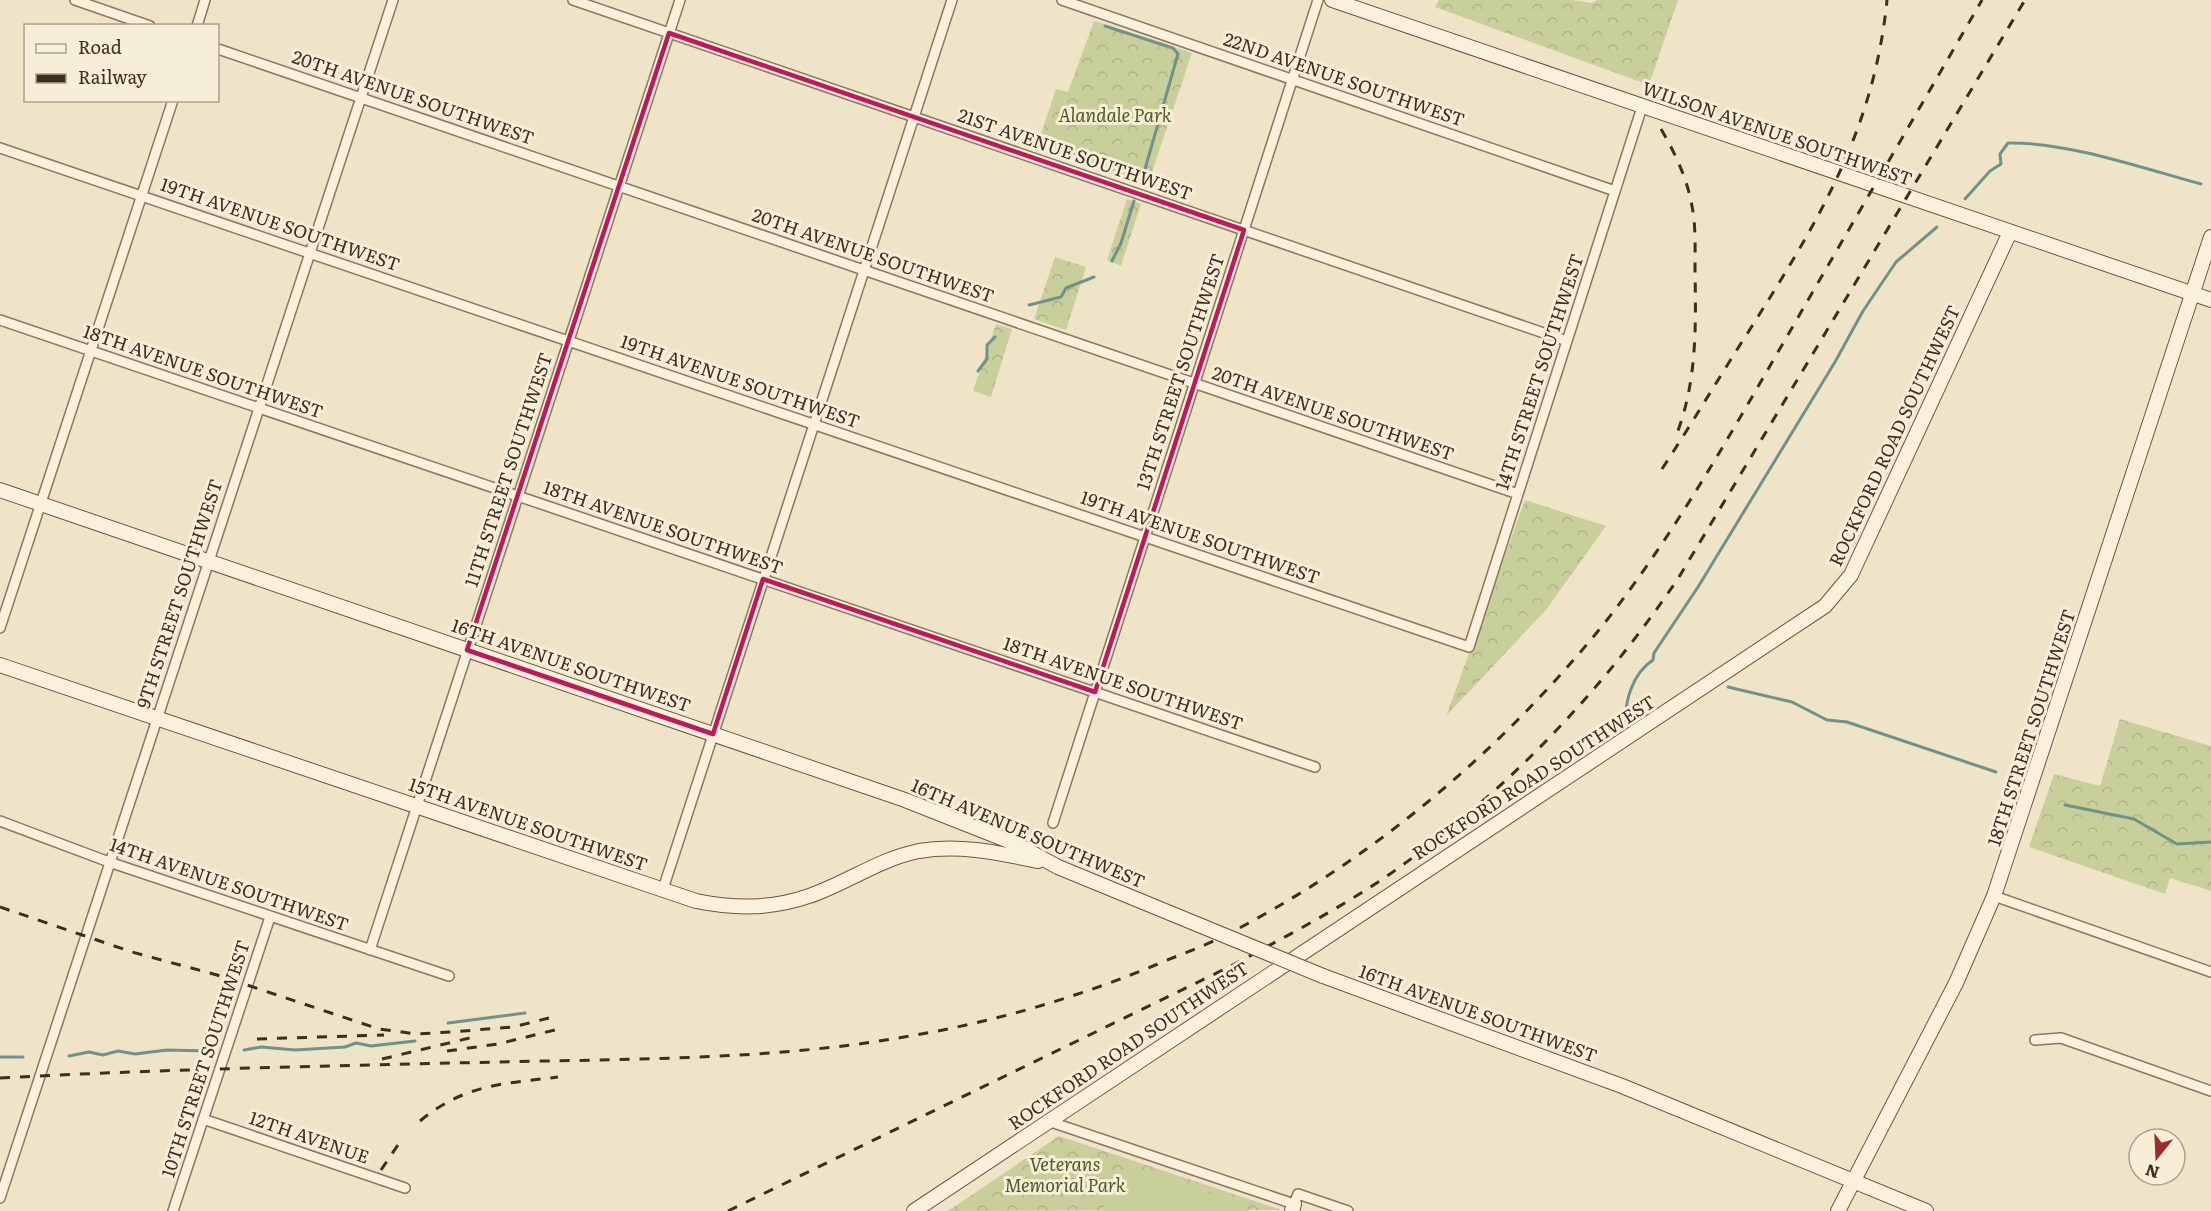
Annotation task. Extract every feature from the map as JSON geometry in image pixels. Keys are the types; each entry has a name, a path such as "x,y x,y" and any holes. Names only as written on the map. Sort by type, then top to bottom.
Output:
{"main road":[{"name":"WILSON AVENUE SOUTHWEST","path":"1332,0 2211,300"},
{"name":"ROCKFORD ROAD SOUTHWEST","path":"914,1211 1826,606 1851,575 2010,232"},
{"name":"18TH STREET SOUTHWEST","path":"1839,1211 1956,983 1994,896 2211,237"},
{"name":"16TH AVENUE SOUTHWEST","path":"0,490 713,734 970,825 1014,843 1055,865 1323,976 1622,1086 1926,1211"},
{"name":"15TH AVENUE SOUTHWEST","path":"0,665 696,901 753,909 811,896 884,860 920,851 960,848 1055,865"}],"street":[{"path":"75,0 144,24"},
{"path":"198,24 205,0"},
{"name":"9TH STREET SOUTHWEST","path":"0,1198 393,0"},
{"name":"21ST AVENUE SOUTHWEST","path":"573,0 1567,341"},
{"name":"11TH STREET SOUTHWEST","path":"370,950 680,0"},
{"path":"663,889 952,0"},
{"name":"22ND AVENUE SOUTHWEST","path":"1062,0 1615,191"},
{"name":"13TH STREET SOUTHWEST","path":"1053,823 1318,0"},
{"name":"20TH AVENUE SOUTHWEST","path":"219,49 1518,494"},
{"path":"0,628 171,102"},
{"name":"14TH STREET SOUTHWEST","path":"1469,648 1642,106"},
{"name":"19TH AVENUE SOUTHWEST","path":"0,148 1469,648"},
{"name":"18TH AVENUE SOUTHWEST","path":"0,320 1315,767"},
{"name":"14TH AVENUE SOUTHWEST","path":"0,821 109,862 448,976"},
{"path":"1994,896 2211,972"},
{"name":"10TH STREET SOUTHWEST","path":"173,1211 270,917"},
{"path":"2034,1040 2061,1038 2211,1091"},
{"name":"12TH AVENUE","path":"203,1119 405,1188"},
{"path":"1048,1121 1293,1208 1298,1194 1348,1211"}],"highlighted area":[{"path":"669,33 1244,230 1095,692 763,579 713,734 467,650"}],"green space":[{"path":"1439,0 1571,0 1593,3 1597,0 1678,0 1649,85 1435,7"},
{"name":"Alandale Park","path":"1094,21 1192,53 1147,187 1037,146 1056,89 1068,92"},
{"path":"1127,199 1141,204 1121,266 1107,260"},
{"path":"1055,257 1086,267 1066,330 1034,319"},
{"path":"996,324 1012,329 991,397 973,391"},
{"path":"1525,500 1606,526 1546,610 1446,716"},
{"path":"2120,719 2211,746 2211,891 2170,878 2165,894 2029,847 2054,774 2100,786"},
{"name":"Veterans Memorial Park","path":"1059,1136 1282,1210 948,1211"},
{"path":"1114,1176 1170,1178 1247,1208 1248,1211 1103,1211"}],"waterway":[{"path":"1105,26 1173,48 1178,54 1141,183"},
{"path":"1965,199 1990,171 2001,164 2000,154 2008,143 2080,151 2201,184"},
{"path":"1112,261 1121,243 1134,201"},
{"path":"1626,724 1628,697 1635,680 1653,660 1654,653 1698,587 1835,362 1863,311 1896,262 1937,227"},
{"path":"1029,305 1061,297 1066,288 1094,277"},
{"path":"978,371 987,359 987,345 995,337"},
{"path":"1728,687 1792,702 1827,720 1847,722 1996,772"},
{"path":"2065,805 2134,819 2177,844 2211,842"},
{"path":"448,1023 525,1013"},
{"path":"244,1050 261,1047 295,1050 345,1047 356,1043 371,1046 415,1041"},
{"path":"69,1056 89,1052 103,1055 118,1051 135,1054 167,1050 208,1051"},
{"path":"0,1057 23,1057"}],"railway":[{"path":"1662,469 1772,294 1838,176 1869,93 1880,48 1887,0"},
{"path":"0,1078 248,1068 649,1059 752,1054 854,1045 968,1025 1031,1009 1123,978 1222,937 1329,875 1429,801 1520,717 1603,625 1678,519 1746,408 1982,0"},
{"path":"728,1211 1229,967 1311,923 1390,874 1432,843 1511,775 1584,700 1617,661 1679,577 2025,0"},
{"path":"1661,129 1684,176 1692,206 1695,230 1694,354 1688,395 1676,436"},
{"path":"0,907 132,952 217,975 379,1029 417,1034 450,1032 513,1027 549,1018"},
{"path":"447,1051 498,1044 559,1029"},
{"path":"257,1039 384,1035"},
{"path":"382,1059 478,1036"},
{"path":"420,1121 437,1109 469,1093 502,1084 558,1077"},
{"path":"381,1170 400,1142"}]}
